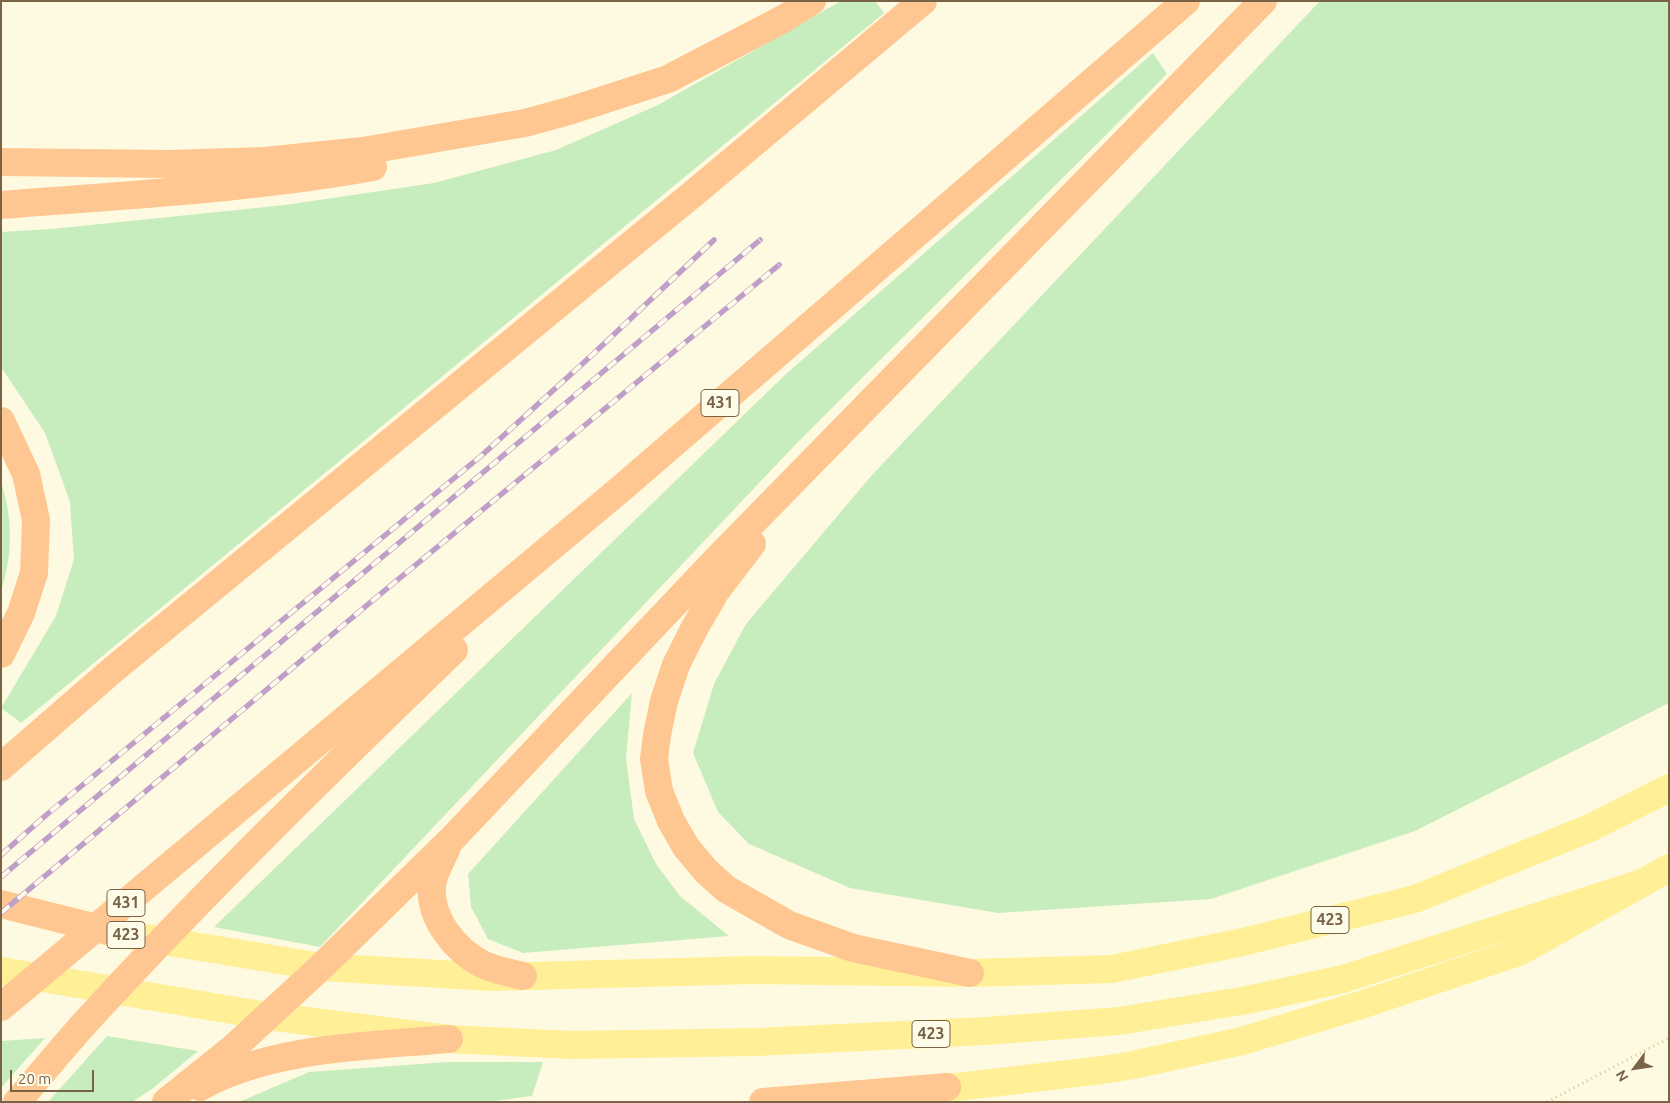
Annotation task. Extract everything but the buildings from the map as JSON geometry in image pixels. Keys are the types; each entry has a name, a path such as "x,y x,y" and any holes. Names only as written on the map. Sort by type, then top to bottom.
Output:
{"highway":[{"path":"1,162 169,164 264,162 363,151 525,122 569,111 668,79 785,18 812,1"},
{"path":"1,767 115,668 678,206 923,1"},
{"name":"431","path":"1,1007 623,487 1186,1"},
{"path":"166,1102 232,1049 321,967 451,840 715,561 1263,1"},
{"path":"1,205 205,189 308,177 463,150 532,131 637,89"},
{"path":"1,421 26,474 36,520 34,574 21,613 1,654"},
{"path":"828,446 716,591 676,665 664,701 657,735 654,759 659,791 671,821 686,846 706,872 726,889 789,925 853,948 970,973"},
{"path":"17,1102 93,1014 275,824 623,487"},
{"path":"451,840 432,886 434,909 445,931 462,950 483,965 523,976"},
{"path":"1,904 121,934"},
{"path":"175,1102 204,1085 244,1067 285,1057 334,1050 449,1039"},
{"path":"763,1102 947,1087"}],"main road":[{"name":"423","path":"1,914 321,967 492,977 754,970 970,973 1112,969 1243,942 1415,899 1590,828 1669,788"},
{"name":"423","path":"1,971 267,1016 449,1039 571,1045 756,1042 986,1031 1119,1021 1247,1000 1343,979 1639,884 1669,868"},
{"path":"848,1102 947,1087 1102,1070 1242,1042 1364,1004 1519,952 1639,884"}],"path":[{"path":"1547,1102 1669,1038"}],"green space":[{"path":"841,1 875,1 884,13 21,723 1,708 56,616 74,559 70,502 45,433 1,367 1,232 52,229 285,205 434,183 556,150 658,105"},
{"path":"1320,1 1669,1 1669,703 1415,831 1211,899 998,913 850,888 749,844 718,812 693,753 714,684 746,624 872,475"},
{"path":"1153,53 1167,74 795,445 320,947 214,927 786,374"},
{"path":"1,481 8,509 10,536 8,563 1,591"},
{"path":"632,693 626,758 634,819 656,864 680,896 729,936 523,953 488,939 471,907 468,874"},
{"path":"107,1036 198,1051 152,1089 132,1102 48,1102"},
{"path":"45,1038 1,1088 1,1041"},
{"path":"447,1062 543,1062 532,1096 487,1102 239,1102 309,1072"}],"railway":[{"path":"1,855 45,816 481,456 714,240"},
{"path":"1,877 760,240"},
{"path":"1,913 372,601 779,265"}]}
